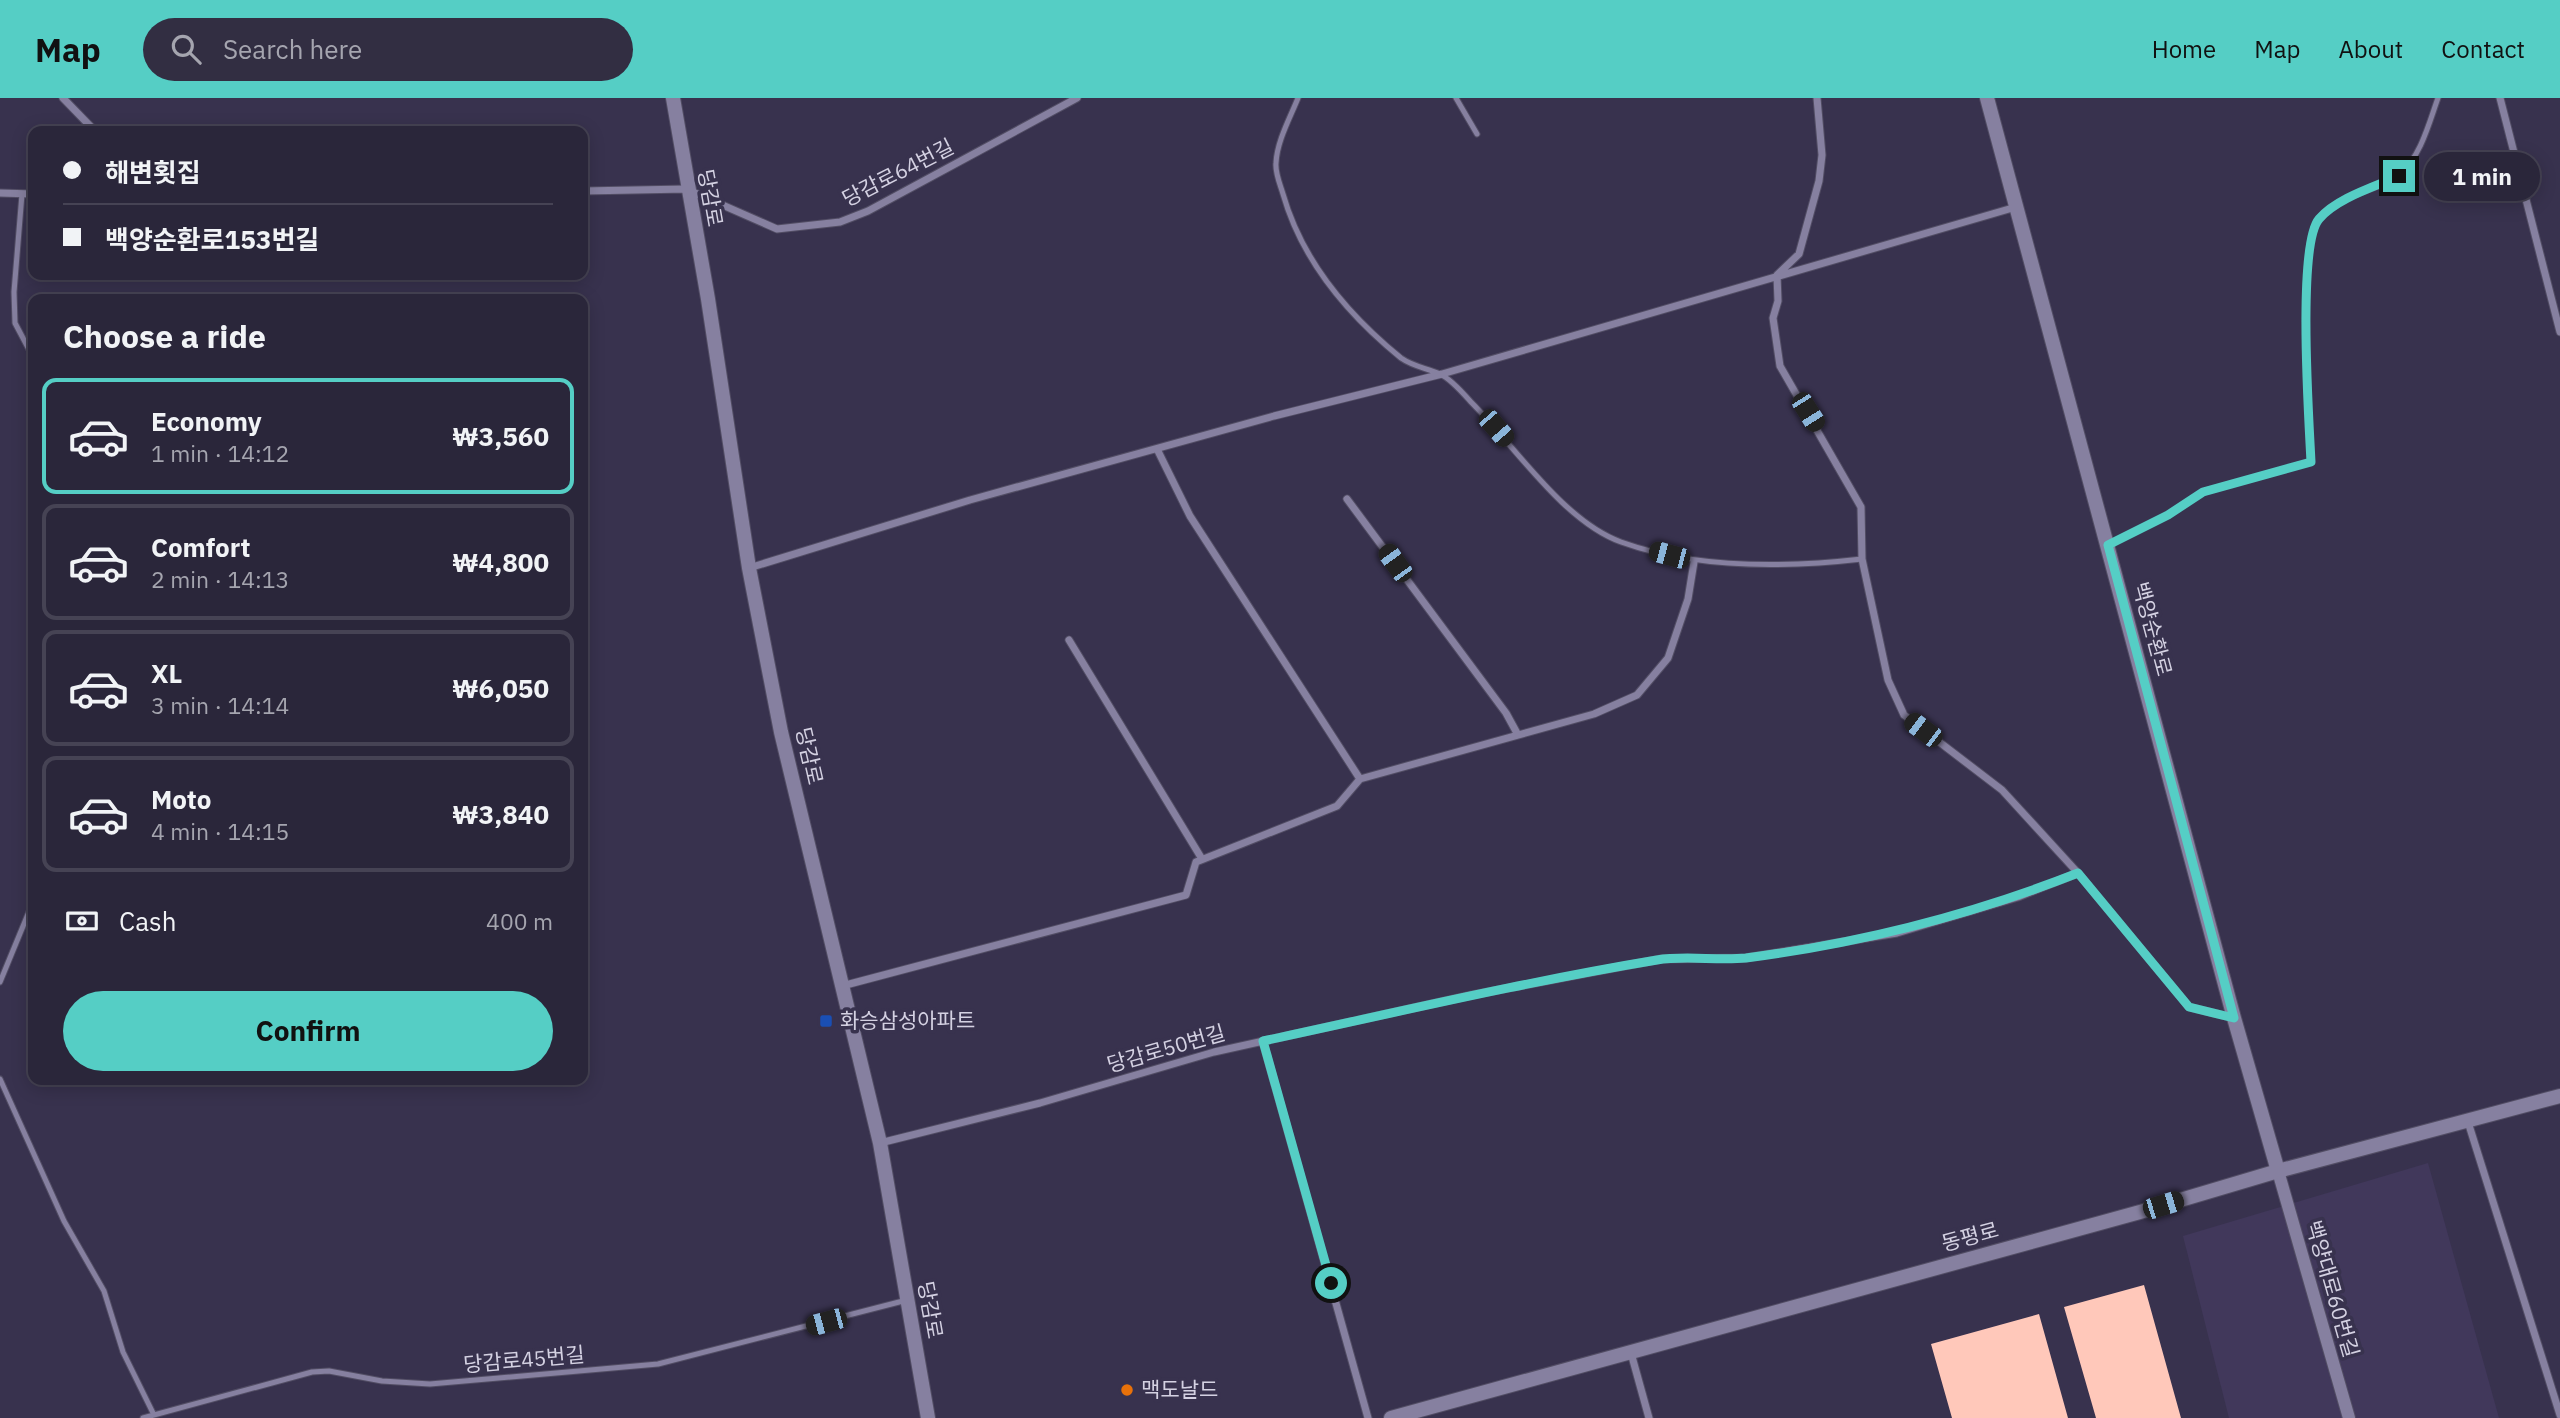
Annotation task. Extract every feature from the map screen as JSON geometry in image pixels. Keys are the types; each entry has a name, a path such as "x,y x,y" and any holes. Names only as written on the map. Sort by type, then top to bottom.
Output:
{"main road":[{"name":"당감로","path":"673,98 708,299 749,568 781,732 880,1143 928,1418"},
{"name":"백양순환로","path":"1987,98 2234,1018 2278,1171"},
{"name":"동평로","path":"1391,1418 2140,1212 2278,1171 2560,1096"}],"street":[{"path":"63,98 90,126"},
{"name":"당감로64번길","path":"687,189 777,229 840,222 868,211 1077,98"},
{"path":"1817,98 1822,144 1819,181 1799,254 1777,275 1778,301 1773,326 1780,366 1861,507 1862,559 1888,680 1904,715 2002,790 2078,873 2189,1007 2234,1018"},
{"path":"2500,98 2560,332"},
{"path":"588,191 687,189"},
{"path":"0,193 28,194"},
{"path":"749,568 970,500 1441,374 2016,207"},
{"path":"1157,449 1190,516 1360,779"},
{"path":"1347,499 1506,713 1518,735"},
{"path":"842,986 1186,895 1196,862 1337,806 1360,779 1594,714 1637,695 1668,658 1688,599 1694,562"},
{"path":"1069,640 1202,859"},
{"name":"당감로50번길","path":"880,1143 1040,1103 1214,1052 1472,995 1661,959 1745,958 1897,933 2018,897 2078,873"},
{"path":"1263,1041 1368,1418"},
{"path":"2468,1122 2560,1415"},
{"name":"백양대로60번길","path":"2278,1171 2348,1418"},
{"path":"1631,1353 1649,1418"}],"lane":[{"path":"1298,98 1276,159 1286,205 1304,249 1331,291 1400,357 1418,368 1441,374 1481,412 1551,489 1590,524 1619,541 1694,562 1833,562 1862,559"},
{"path":"1455,98 1477,134"},
{"path":"2108,545 2168,515 2203,492 2311,462 2306,326 2311,237 2317,221 2328,209 2399,176 2409,164 2438,98"},
{"path":"22,194 14,292 15,323 28,347"},
{"path":"0,982 28,914"},
{"path":"0,1079 58,1209 104,1291 123,1352 154,1415"},
{"name":"당감로45번길","path":"144,1418 312,1372 329,1371 382,1381 430,1384 657,1364 718,1351 907,1300"}],"shaded area":[{"path":"2428,1163 2499,1418 2229,1418 2183,1236"}],"building":[{"path":"2144,1285 2181,1418 2096,1418 2064,1307"},
{"path":"2039,1314 2068,1418 1952,1418 1931,1344"}],"place":[{"name":"화승삼성아파트","path":"826,1021"},
{"name":"맥도날드","path":"1127,1390"}],"route":[{"path":"1331,1283 1263,1041 1472,995 1661,959 1681,961 1745,958 1897,933 2018,897 2078,873 2189,1007 2234,1018 2108,545 2168,515 2203,492 2311,462 2306,326 2311,237 2317,221 2328,209 2399,176"}]}
